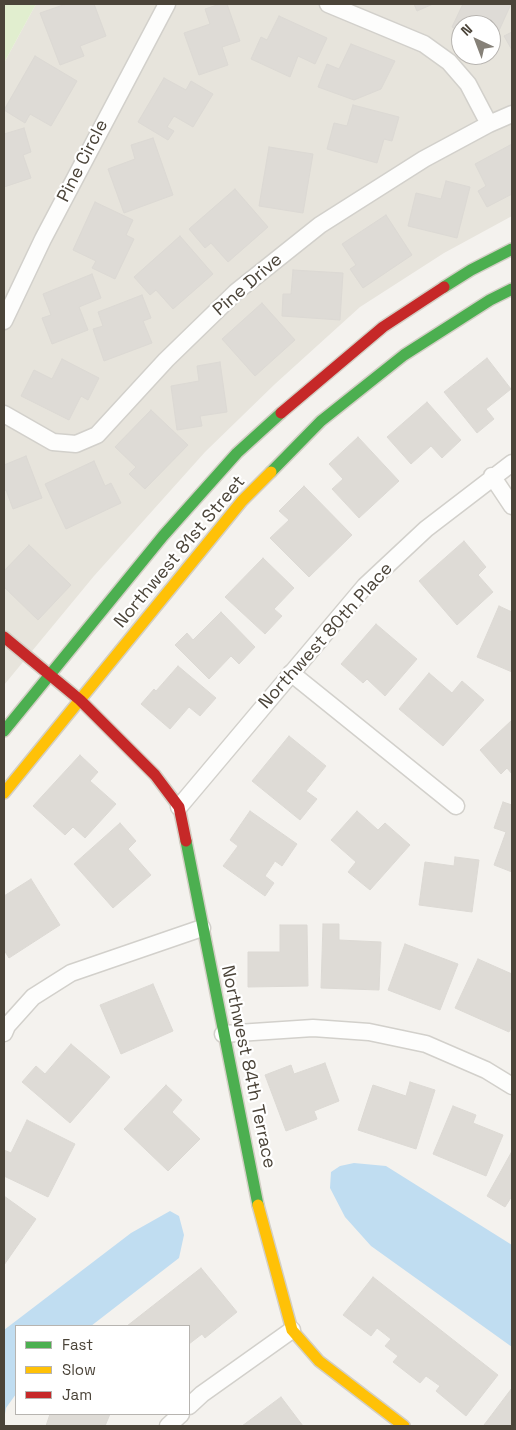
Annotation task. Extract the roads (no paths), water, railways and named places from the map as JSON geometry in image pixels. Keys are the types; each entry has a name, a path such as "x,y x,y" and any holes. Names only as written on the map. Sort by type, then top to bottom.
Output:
{"street":[{"name":"Pine Circle","path":"4,321 56,213 167,4"},
{"path":"328,4 424,44 449,62 468,84 489,124"},
{"name":"Pine Drive","path":"4,414 53,442 76,444 97,435 166,360 236,292 312,231 424,159 489,124 512,114"},
{"name":"Northwest 81st Street","path":"4,731 163,536 237,452 300,396 383,327 471,270 512,249"},
{"name":"Northwest 81st Street","path":"4,793 242,501 321,421 404,355 490,300 512,289"},
{"name":"Northwest 80th Place","path":"179,806 365,586 426,529 492,476 512,463"},
{"path":"492,476 512,506"},
{"path":"4,637 49,675"},
{"path":"291,673 456,806"},
{"name":"Northwest 84th Terrace","path":"49,675 80,700 155,775 179,806 262,1225 292,1330 319,1361 404,1426"},
{"path":"4,1033 7,1026 34,997 71,973 202,928"},
{"path":"224,1034 313,1028 369,1032 426,1044 486,1070 512,1086"},
{"path":"190,1405 202,1394 292,1330"},
{"path":"168,1426 179,1415"}],"water":[{"path":"354,1163 386,1166 512,1245 512,1347 371,1246 345,1217 330,1188 331,1172 340,1166"},
{"path":"170,1211 179,1216 184,1235 179,1258 92,1325 15,1325 15,1395 6,1408 4,1420 4,1330 131,1233"}]}
